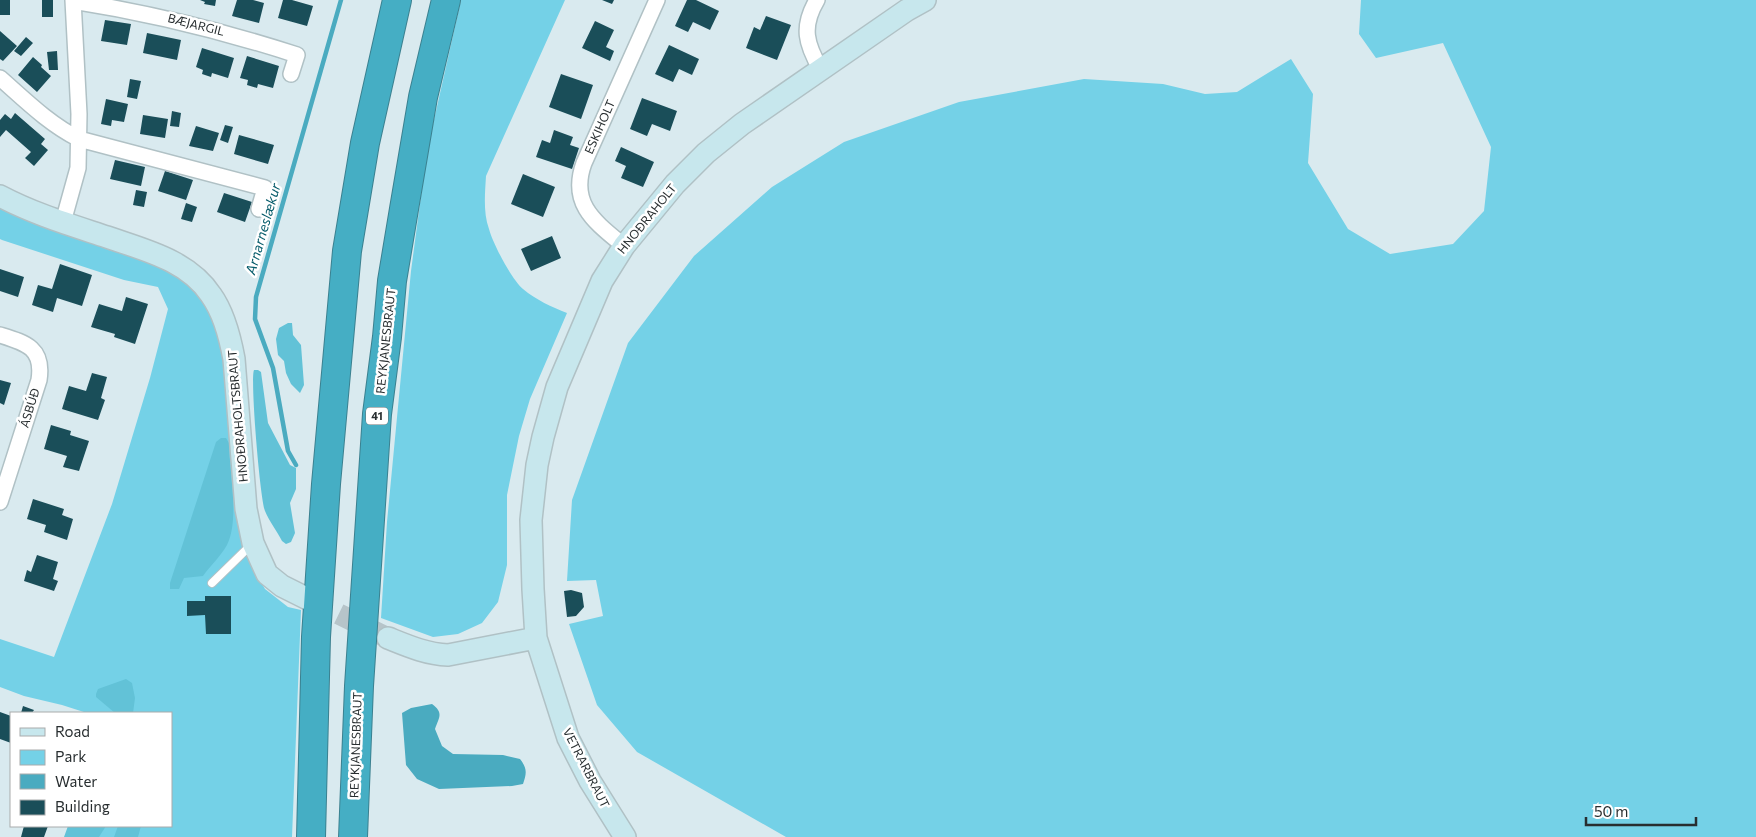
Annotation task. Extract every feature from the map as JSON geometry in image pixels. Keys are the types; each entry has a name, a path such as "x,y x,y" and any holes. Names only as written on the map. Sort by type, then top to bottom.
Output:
{"highway":[{"path":"311,837 316,637 326,484 348,251 365,143 396,0"},
{"name":"REYKJANESBRAUT","path":"353,837 359,686 377,414 388,337 392,281 423,96 446,0"}],"street":[{"name":"BÆJARGIL","path":"62,222 78,168 79,138 73,0 173,19 289,52 297,55 291,74"},
{"name":"ESKIHOLT","path":"624,246 596,223 584,208 580,180 584,163 657,0"},
{"path":"817,0 806,28 812,54 821,70"},
{"name":"HNOÐRAHOLT","path":"536,638 532,520 537,465 542,437 556,388 602,281 624,246 675,184 706,153 742,124 907,10 925,0"},
{"path":"0,78 43,116 67,133 79,138 265,188 259,210"},
{"name":"HNOÐRAHOLTSBRAUT","path":"0,196 32,212 166,257 193,275 211,294 223,319 231,342 234,359 246,509 253,543 267,574 282,586 310,600"},
{"name":"ÁSBÚÐ","path":"0,335 20,341 33,349 39,360 40,374 0,502"},
{"path":"388,638 422,651 448,655 536,638"},
{"name":"VETRARBRAUT","path":"536,638 568,738 590,780 625,837"}],"lane":[{"path":"212,583 253,543"}],"green space":[{"path":"461,0 565,0 486,176 485,203 487,223 491,236 514,278 533,297 567,313 530,399 519,436 507,495 507,565 498,602 482,623 458,634 433,637 381,618 387,522 411,271 427,151"},
{"path":"1361,0 1756,0 1756,837 786,837 637,752 597,705 569,624 603,616 596,580 567,581 572,500 628,343 694,256 772,187 844,142 959,102 1084,79 1163,84 1205,94 1237,92 1291,59 1313,94 1308,163 1348,229 1390,254 1453,244 1484,211 1491,147 1443,43 1376,58 1359,34"},
{"path":"0,203 146,257 190,279 216,324 225,370 241,527 251,565 265,589 288,607 301,610 292,837 86,837 90,827 172,827 172,712 84,712 24,696 0,687 0,639 54,657 112,504 150,378 168,309 158,287 124,280 0,239"}],"shaded area":[{"path":"292,323 293,335 301,345 304,385 300,393 291,384 286,373 284,361 278,355 276,339 279,328"},
{"path":"254,370 261,372 268,423 290,465 296,468 296,489 290,503 295,533 291,542 286,544 282,541 265,511 263,502 254,415"},
{"path":"221,438 226,438 229,443 233,495 231,534 225,549 203,576 184,578 179,589 170,589 170,583 216,442"},
{"path":"126,679 132,683 135,698 133,712 114,712 96,697 98,689"},
{"path":"68,827 105,827 99,837 64,837"},
{"path":"118,827 141,827 138,837 114,837"}],"water":[{"path":"432,704 439,713 435,729 442,746 453,754 503,755 520,759 526,771 523,784 439,789 417,779 406,765 402,713 411,708"}],"building":[{"path":"0,0 10,0 10,15 0,15"},
{"path":"42,0 53,0 53,17 42,17"},
{"path":"200,0 216,0 215,6 204,4 205,2"},
{"path":"237,0 253,0 264,3 259,23 232,16"},
{"path":"283,0 292,0 313,6 307,26 278,18"},
{"path":"602,0 614,0 612,4"},
{"path":"687,0 696,0 719,11 710,30 693,22 688,32 675,26"},
{"path":"766,16 791,25 777,60 746,48 754,27 760,30"},
{"path":"105,20 131,24 127,45 101,41"},
{"path":"595,21 614,30 606,47 614,51 610,61 582,48"},
{"path":"0,31 17,46 3,61 0,59"},
{"path":"147,33 181,40 177,60 143,53"},
{"path":"26,37 33,43 21,56 14,51"},
{"path":"669,45 699,59 692,75 679,69 673,82 655,74"},
{"path":"202,48 234,58 228,78 212,73 211,77 202,74 203,70 196,67"},
{"path":"57,51 58,70 49,70 47,52"},
{"path":"247,56 279,66 273,88 258,84 257,88 247,85 248,80 240,78"},
{"path":"33,57 51,76 37,92 18,75"},
{"path":"561,74 593,85 581,119 549,107"},
{"path":"130,79 141,81 137,99 127,97"},
{"path":"642,98 677,111 670,131 652,124 647,136 630,129"},
{"path":"106,99 128,104 124,122 112,120 111,126 101,124"},
{"path":"172,111 181,113 179,127 170,126"},
{"path":"15,113 45,139 41,144 48,150 34,166 25,158 31,152 6,130 0,137 0,120 5,114 11,119"},
{"path":"143,115 168,119 165,138 140,134"},
{"path":"225,125 233,127 228,143 220,140"},
{"path":"196,126 219,133 213,151 189,146"},
{"path":"554,130 573,137 570,145 579,148 572,169 536,157 542,140 550,143"},
{"path":"239,135 274,145 268,164 234,154"},
{"path":"621,147 654,162 643,187 621,178 626,166 615,161"},
{"path":"115,160 145,167 141,186 110,179"},
{"path":"165,171 193,180 186,200 158,191"},
{"path":"523,174 555,187 543,217 511,204"},
{"path":"136,190 147,192 144,207 133,205"},
{"path":"224,193 252,202 245,222 217,212"},
{"path":"186,203 197,207 192,222 181,219"},
{"path":"552,236 561,258 531,271 521,249"},
{"path":"60,264 92,275 82,306 57,298 53,312 32,305 38,285 52,289"},
{"path":"0,269 24,277 18,297 0,291"},
{"path":"126,297 148,304 135,344 114,337 115,334 91,327 99,304 122,311"},
{"path":"92,373 107,377 101,398 105,400 98,420 62,409 69,386 86,391"},
{"path":"0,380 11,383 4,405 0,403"},
{"path":"51,425 71,431 70,435 89,441 79,471 63,467 67,456 44,449"},
{"path":"33,499 64,509 62,515 73,519 67,540 44,532 46,525 27,519"},
{"path":"37,555 58,562 53,579 58,581 54,591 24,581 27,570 31,572"},
{"path":"571,590 582,593 584,607 576,616 567,617 564,591"},
{"path":"205,596 231,596 231,634 206,634 205,615 187,616 187,601 205,601"},
{"path":"23,706 34,710 33,712 21,712"},
{"path":"0,712 10,716 10,743 0,739"},
{"path":"24,827 48,827 44,837 21,837"}],"waterway":[{"name":"Arnarneslækur","path":"296,465 288,451 273,368 255,319 256,297 341,0"}],"tunnel":[{"path":"310,600 388,638"}]}
